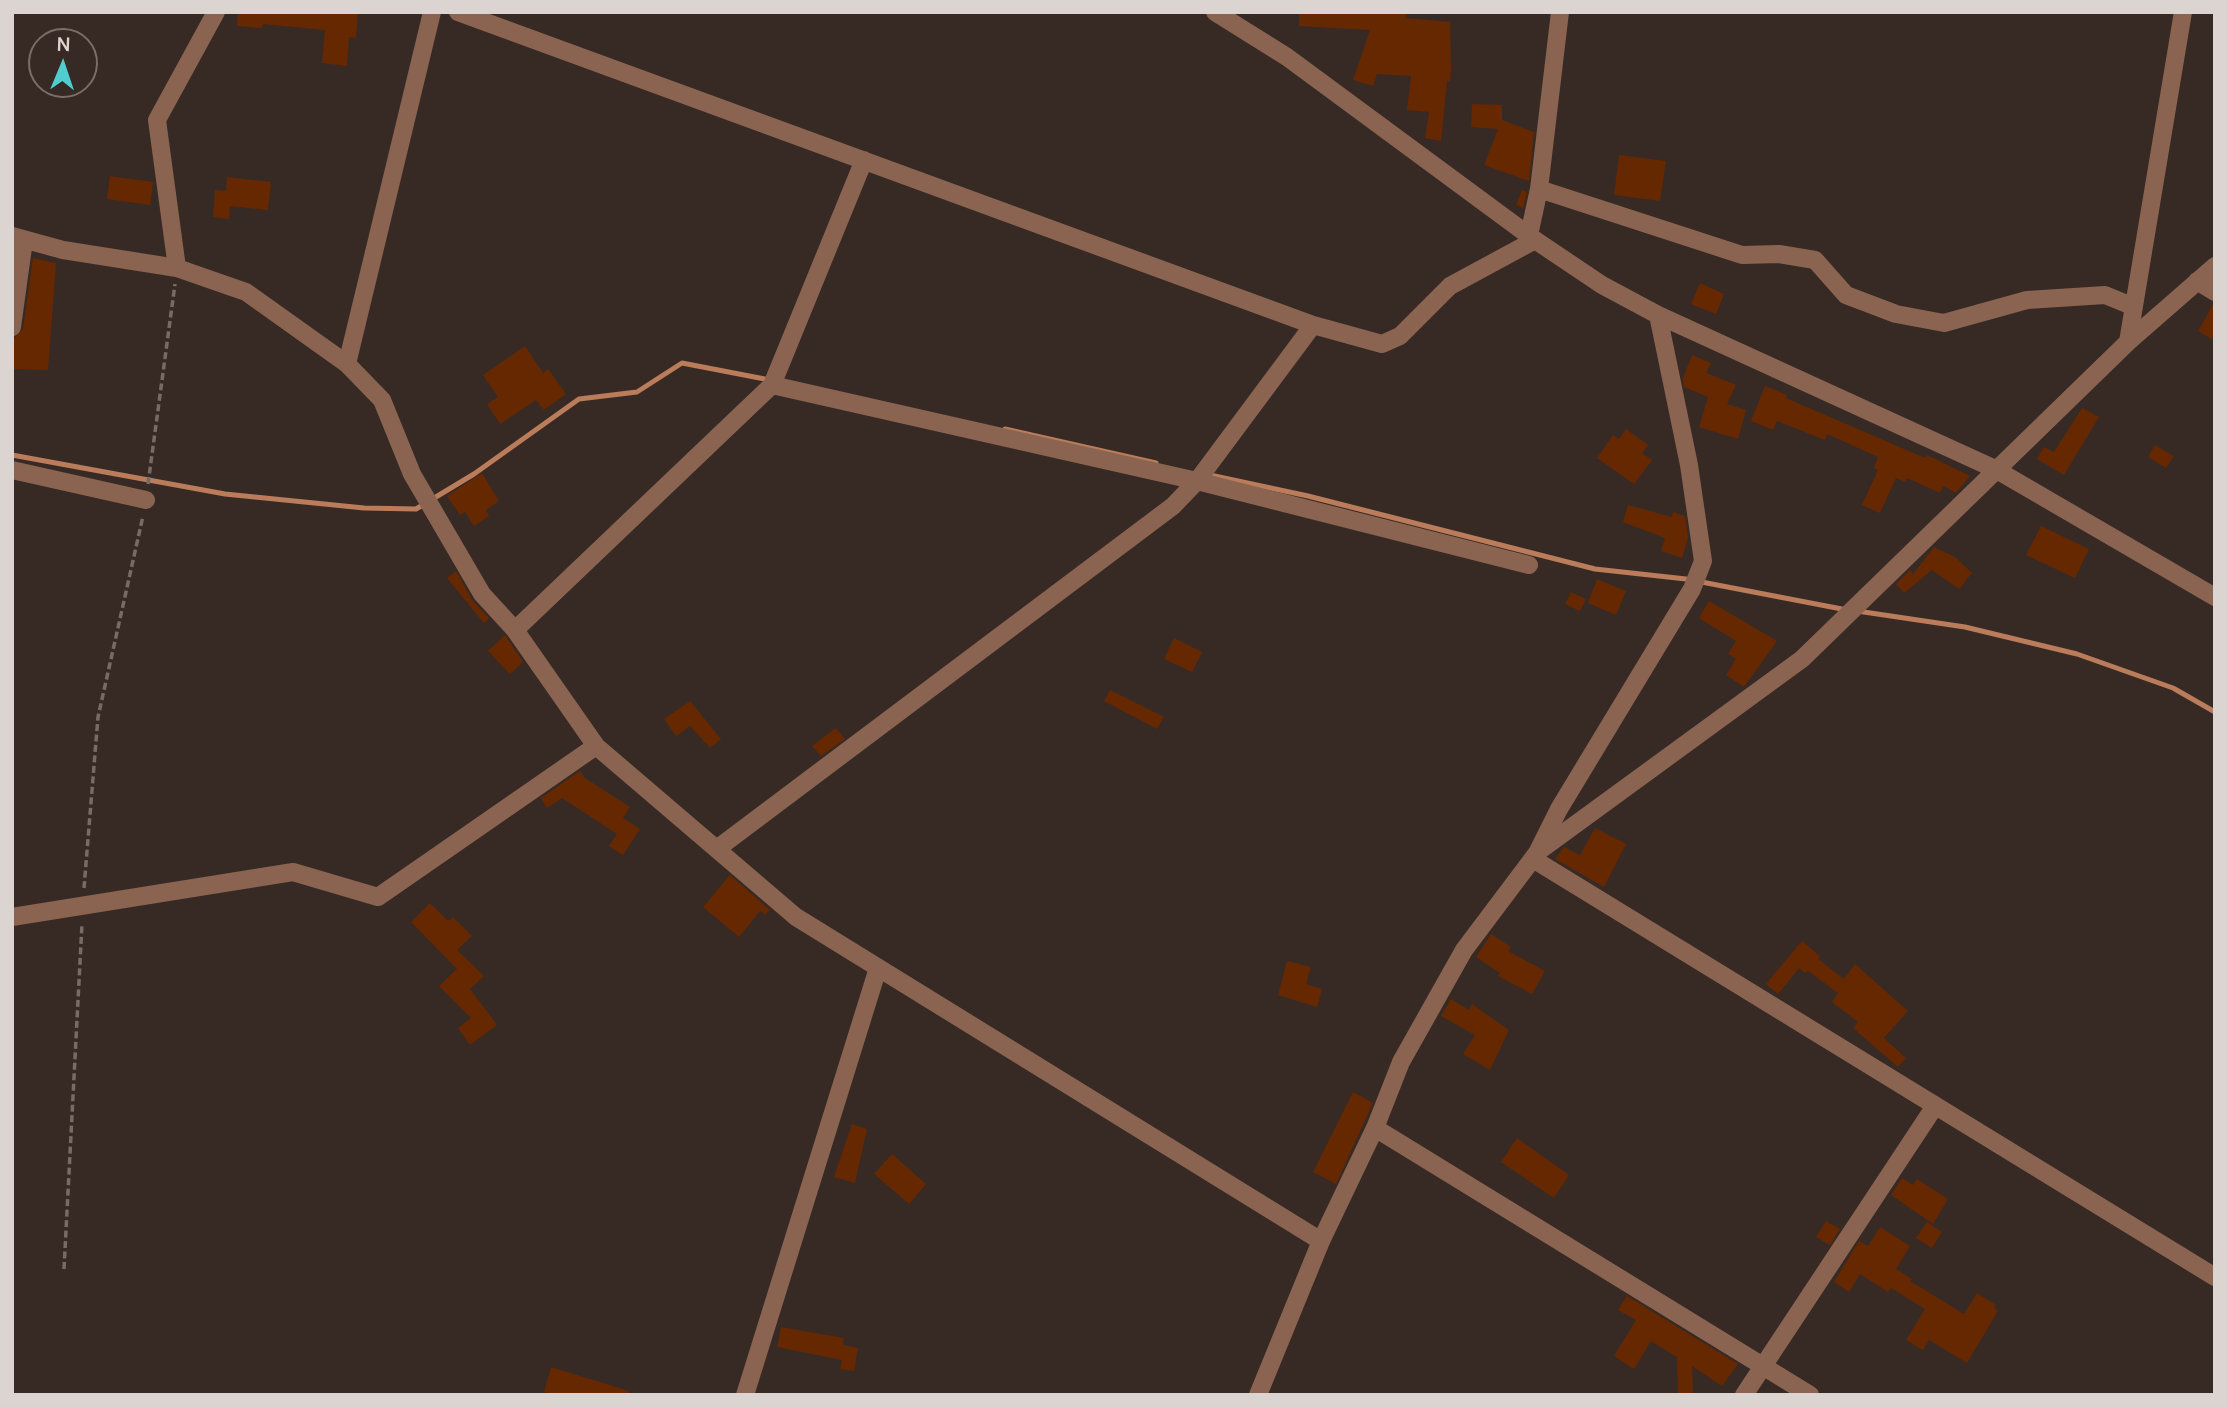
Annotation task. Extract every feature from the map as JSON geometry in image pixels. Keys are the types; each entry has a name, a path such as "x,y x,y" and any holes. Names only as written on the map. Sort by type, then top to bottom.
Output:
{"street":[{"path":"177,268 157,120 216,12"},
{"path":"347,364 432,12"},
{"path":"458,12 1313,325 1382,344 1400,336 1450,286 1532,237"},
{"path":"1215,12 1287,57 1532,237 1602,285 1658,315 1995,469 2215,597"},
{"path":"1532,237 1560,12"},
{"path":"2128,342 2183,12"},
{"path":"515,631 772,385 863,160"},
{"path":"1539,189 1742,255 1779,254 1815,260 1846,295 1896,314 1944,323 2027,300 2105,295 2132,306"},
{"path":"12,327 18,238 63,250 177,268 246,292 347,364 382,400 412,474 482,594 515,631 596,746 796,917 1321,1241"},
{"path":"1535,856 1802,659 2128,342 2215,266"},
{"path":"2197,281 2215,292"},
{"path":"1258,1395 1321,1241 1375,1128 1401,1062 1464,950 1535,856 1559,809 1692,589 1703,561 1689,465 1658,315"},
{"path":"718,848 1174,506 1197,481 1313,325"},
{"path":"772,385 1197,481 1529,565"},
{"path":"12,470 146,500"},
{"path":"12,917 293,872 378,897 596,746"},
{"path":"1535,856 2215,1278"},
{"path":"745,1395 878,968"},
{"path":"1744,1395 1936,1106"},
{"path":"1375,1128 1810,1395"}],"path":[{"path":"64,1269 83,905 99,717 146,500 177,268"}],"building":[{"path":"238,12 358,12 356,38 349,37 347,66 322,63 325,30 263,24 262,28 237,26"},
{"path":"1299,12 1407,12 1406,18 1450,22 1451,69 1450,81 1447,81 1441,141 1425,138 1429,112 1407,110 1411,76 1377,74 1373,86 1353,80 1370,30 1299,26"},
{"path":"1472,104 1502,105 1502,120 1534,132 1529,181 1484,165 1498,129 1471,127"},
{"path":"1619,155 1666,161 1660,201 1614,195"},
{"path":"110,176 153,182 150,205 107,199"},
{"path":"227,177 271,182 268,210 230,206 229,219 213,217 215,190 226,191"},
{"path":"1522,190 1527,192 1523,208 1516,205"},
{"path":"33,258 56,263 48,370 13,369 14,338 23,329"},
{"path":"1700,283 1724,294 1716,314 1691,304"},
{"path":"2215,303 2215,341 2198,331"},
{"path":"525,346 543,373 548,369 566,394 544,410 536,400 500,424 487,404 498,397 483,375"},
{"path":"1692,355 1711,363 1706,373 1736,385 1727,404 1746,410 1738,439 1699,427 1708,397 1684,387 1683,378"},
{"path":"1765,386 1787,395 1786,398 1925,458 1927,455 1970,476 1956,493 1943,486 1940,493 1907,478 1905,482 1896,478 1880,513 1862,505 1878,470 1874,468 1878,457 1827,434 1825,440 1777,421 1773,430 1751,421"},
{"path":"2082,408 2099,417 2064,475 2037,459 2044,447 2054,452"},
{"path":"1626,429 1648,445 1642,453 1652,460 1634,484 1597,458 1613,435 1619,439"},
{"path":"2155,445 2174,456 2166,468 2148,457"},
{"path":"482,473 499,501 486,510 489,516 474,526 465,512 460,515 447,496"},
{"path":"1628,505 1672,517 1673,512 1685,516 1688,538 1682,558 1661,551 1665,538 1623,522"},
{"path":"2041,526 2089,549 2075,578 2026,555"},
{"path":"1934,547 1955,557 1972,573 1959,589 1932,570 1904,593 1896,584 1910,570 1913,574"},
{"path":"456,571 472,600 489,618 484,623 447,578"},
{"path":"1597,579 1626,591 1616,615 1588,603"},
{"path":"1571,592 1586,599 1580,611 1565,604"},
{"path":"1709,601 1777,641 1744,687 1726,675 1736,659 1728,654 1736,641 1699,618"},
{"path":"505,635 523,662 510,674 488,651"},
{"path":"1174,638 1202,652 1192,672 1164,659"},
{"path":"1110,690 1164,717 1157,729 1104,701"},
{"path":"690,701 721,739 710,748 690,726 676,736 664,719"},
{"path":"836,728 845,739 821,756 812,746"},
{"path":"580,771 585,778 630,807 623,818 640,829 623,855 609,846 617,834 562,798 547,808 541,798"},
{"path":"1595,828 1626,844 1604,887 1555,859 1564,847 1580,855"},
{"path":"730,875 770,910 765,915 760,911 739,937 703,907"},
{"path":"430,903 448,921 453,917 472,936 457,950 484,976 470,989 497,1025 470,1045 458,1028 471,1018 439,986 457,969 411,922"},
{"path":"1491,934 1511,947 1508,951 1545,971 1532,994 1498,976 1500,973 1476,957"},
{"path":"1802,941 1820,956 1818,959 1844,979 1855,964 1908,1011 1884,1038 1906,1058 1898,1067 1853,1028 1858,1022 1832,1002 1838,993 1808,971 1805,973 1799,968 1778,994 1766,984"},
{"path":"1287,961 1311,967 1306,984 1322,989 1317,1007 1278,995"},
{"path":"1451,999 1469,1010 1472,1004 1509,1030 1490,1070 1463,1054 1475,1035 1441,1016"},
{"path":"1353,1092 1373,1103 1336,1184 1313,1172"},
{"path":"852,1124 867,1129 855,1183 834,1177"},
{"path":"1517,1138 1569,1175 1554,1198 1501,1162"},
{"path":"892,1154 926,1184 909,1204 874,1174"},
{"path":"1902,1178 1913,1185 1917,1179 1948,1199 1933,1224 1891,1195"},
{"path":"1826,1221 1840,1229 1830,1245 1816,1237"},
{"path":"1927,1222 1942,1232 1932,1248 1916,1238"},
{"path":"1880,1227 1910,1246 1896,1269 1912,1279 1910,1281 1964,1314 1977,1293 1996,1305 1994,1308 1998,1311 1967,1363 1929,1340 1923,1350 1906,1340 1925,1309 1891,1288 1888,1292 1860,1274 1849,1292 1834,1282 1859,1241 1868,1246"},
{"path":"1627,1296 1738,1364 1722,1386 1692,1366 1693,1394 1678,1394 1677,1357 1651,1341 1634,1369 1614,1356 1636,1320 1618,1310"},
{"path":"781,1327 844,1338 843,1345 858,1348 854,1371 840,1369 842,1360 777,1347"},
{"path":"551,1367 629,1391 629,1395 554,1395 544,1392"}],"waterway":[{"path":"12,455 225,494 364,508 416,509 474,474 579,399 637,392 682,363 770,380"},
{"path":"1005,429 1156,463"},
{"path":"1210,475 1308,496 1595,569 1686,579 1847,610"},
{"path":"1857,611 1965,627 2077,654 2173,688 2215,712"}]}
